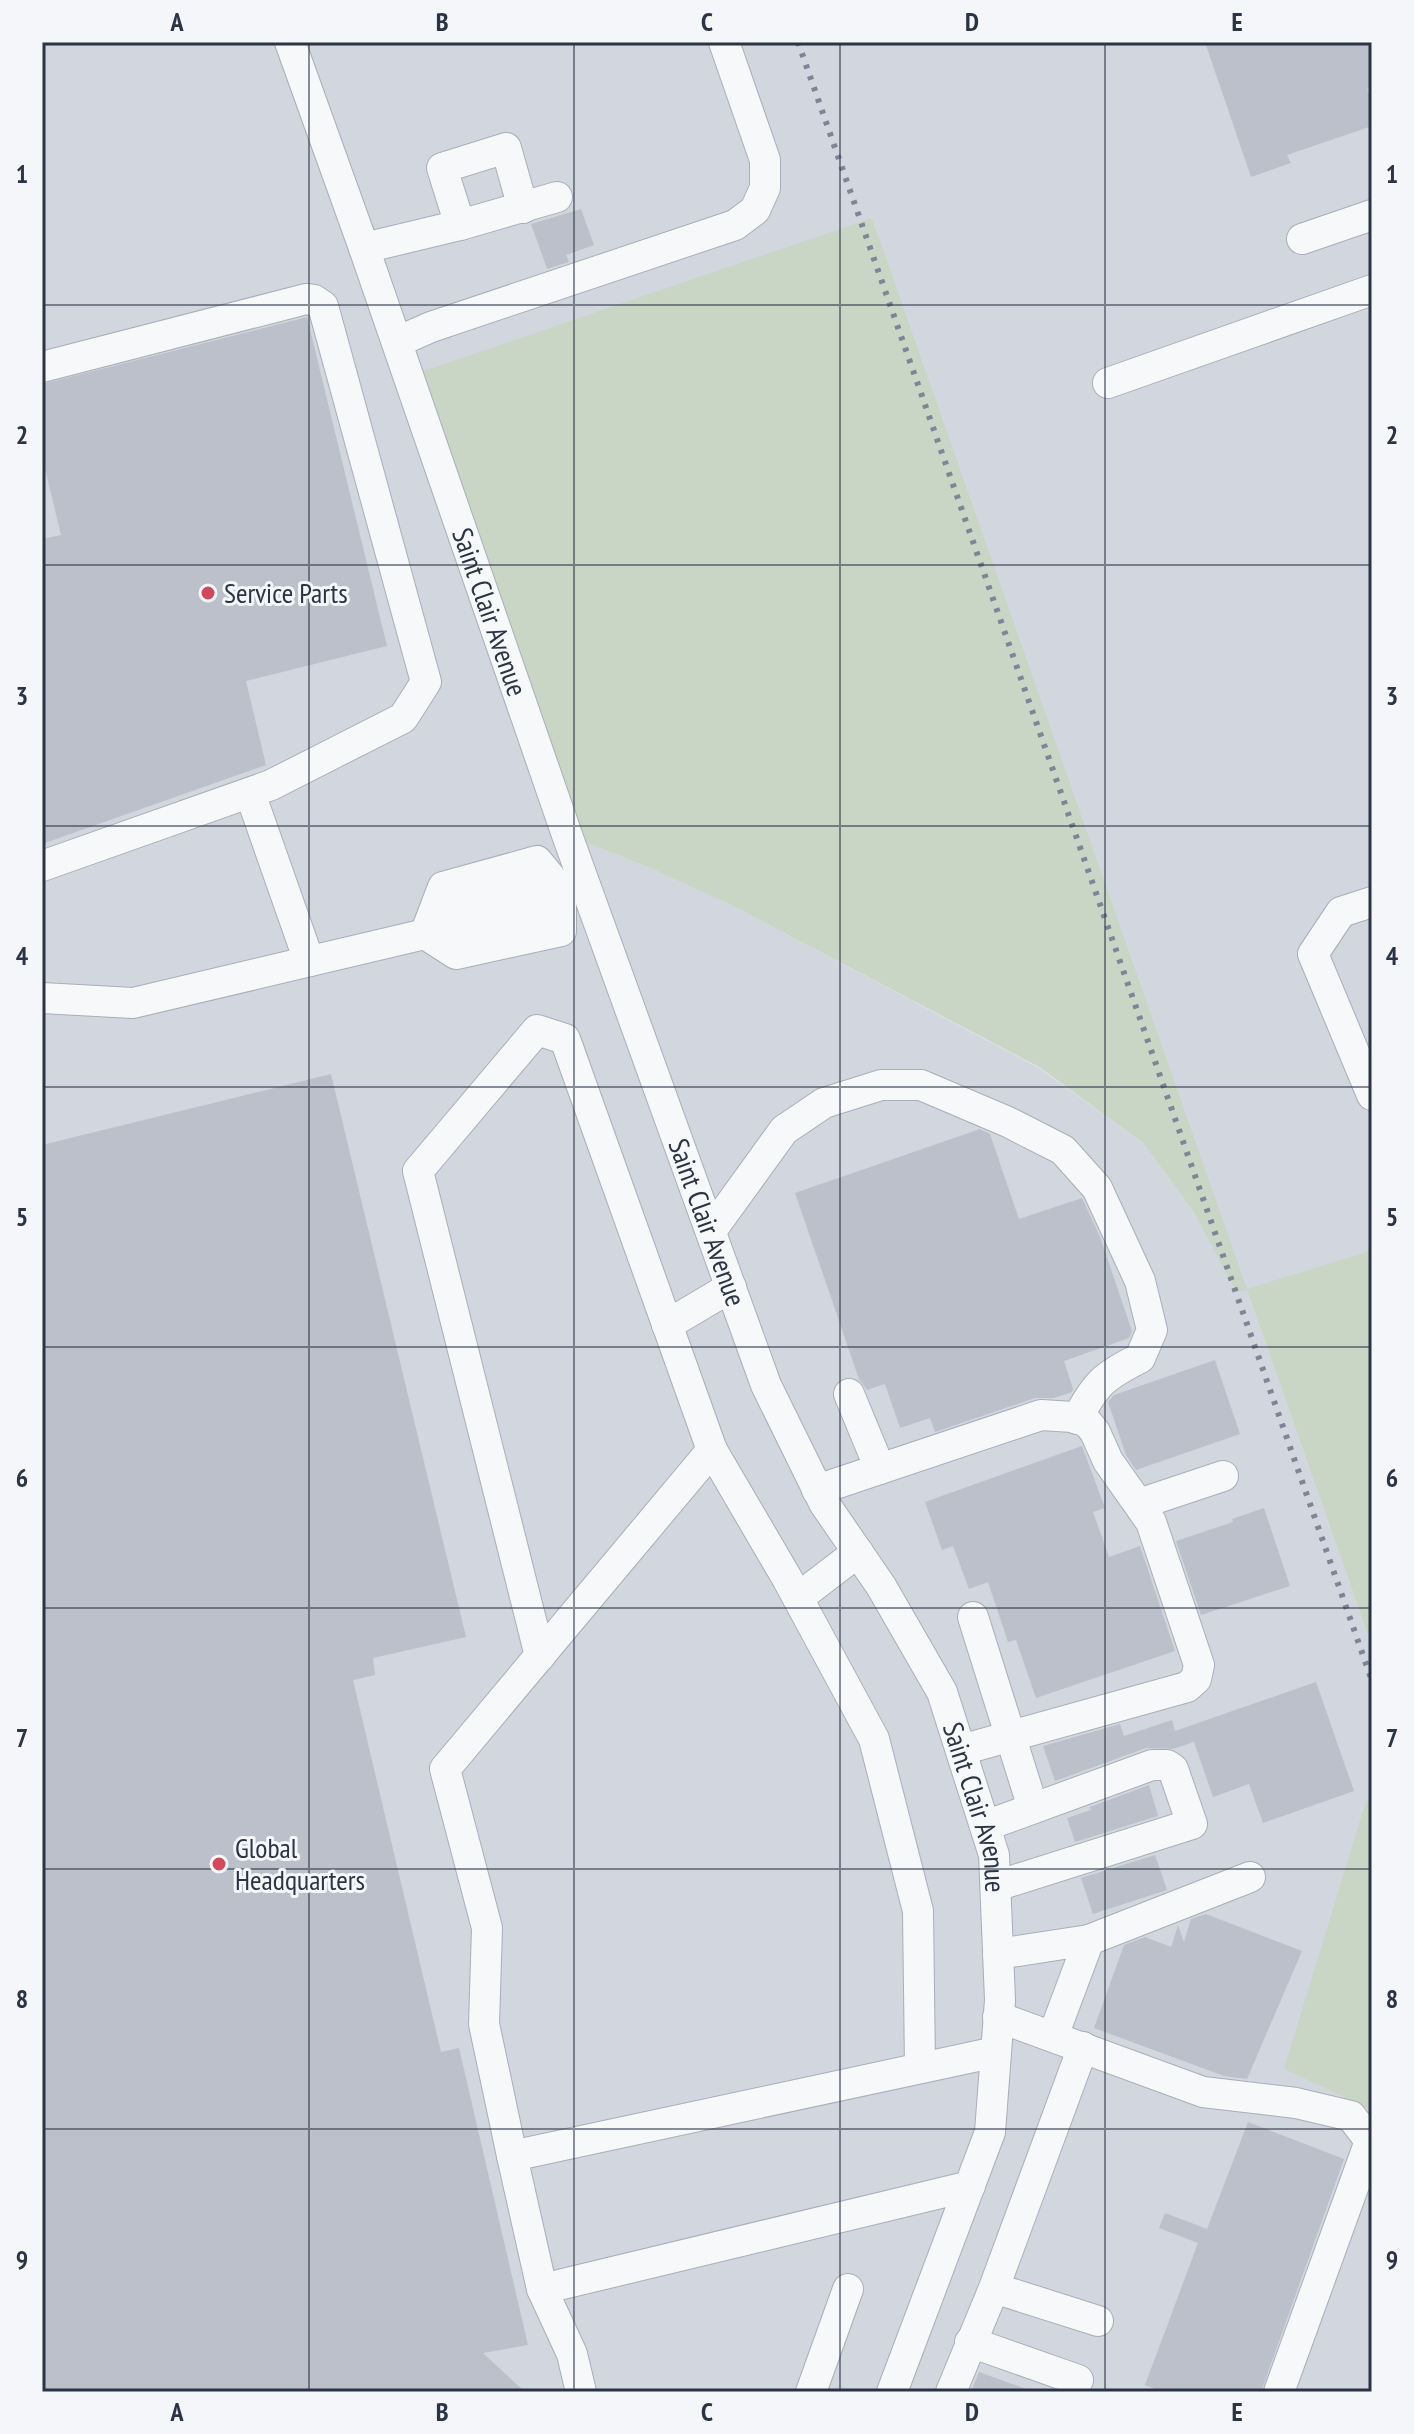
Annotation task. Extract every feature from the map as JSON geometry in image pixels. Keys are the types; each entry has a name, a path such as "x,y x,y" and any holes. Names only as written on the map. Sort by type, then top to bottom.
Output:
{"street":[{"name":"Saint Clair Avenue","path":"290,42 397,342 573,886 711,1231 766,1385 817,1490 881,1586 942,1692 994,1855 998,2017 990,2132 892,2392"},
{"path":"397,342 431,327 714,233 735,225 755,210 765,188 765,160 724,42"},
{"path":"460,225 442,168 506,148 523,208"},
{"path":"364,248 557,197"},
{"path":"1302,239 1372,215"},
{"path":"1108,383 1372,290"},
{"path":"42,367 306,299 323,306 426,682 403,718 271,785 42,866"},
{"path":"250,793 309,961"},
{"path":"42,998 133,1003 425,934 448,908 545,884 573,886 561,931 456,954 425,934"},
{"path":"1372,902 1341,912 1313,954 1372,1095"},
{"path":"540,1656 418,1171 537,1030 565,1039 712,1450 798,1598 874,1739 918,1911 920,2068"},
{"path":"711,1231 784,1130 824,1103 881,1085 921,1085 1008,1122 1063,1150 1097,1188 1140,1281 1152,1330 1140,1358 1111,1373 1093,1389 1077,1419"},
{"path":"667,1325 731,1287"},
{"path":"849,1394 880,1469"},
{"path":"817,1490 1041,1415 1087,1422 1108,1461 1151,1522 1199,1665 1196,1679 1187,1687 961,1750"},
{"path":"581,2392 572,2354 542,2289 512,2156 484,2024 487,1928 445,1769 712,1450"},
{"path":"1139,1504 1223,1476"},
{"path":"798,1598 858,1552"},
{"path":"973,1617 1033,1808"},
{"path":"985,1826 1152,1765 1167,1765 1173,1769 1192,1824 996,1886"},
{"path":"998,1954 1089,1940 1250,1877"},
{"path":"1053,2036 1089,1940"},
{"path":"998,2017 1203,2092 1296,2103 1351,2116 1370,2141 1279,2392"},
{"path":"951,2392 994,2288 1083,2047"},
{"path":"512,2156 996,2052"},
{"path":"542,2289 970,2186"},
{"path":"994,2288 1098,2321"},
{"path":"811,2392 848,2289"},
{"path":"970,2342 1078,2380"}],"shaded area":[{"path":"42,42 1372,42 1372,1250 1247,1290 1372,1647 1372,2392 42,2392","holes":["872,218 1236,1292 1193,1211 1143,1143 1039,1068 737,908 650,868 567,835"]}],"green space":[{"path":"872,218 1247,1289 1372,1250 1372,1647 1247,1290 1236,1292 1193,1211 1143,1143 1039,1067 737,908 650,868 567,835 409,376"},
{"path":"1372,1799 1372,2110 1284,2069 1366,1801"}],"building":[{"path":"1205,42 1372,42 1372,87 1367,89 1372,102 1372,126 1287,155 1291,163 1251,177"},
{"path":"581,209 594,245 566,255 569,262 547,269 531,224"},
{"name":"Service Parts","path":"307,317 387,646 246,681 266,765 42,844 42,539 61,535 42,456 42,384"},
{"name":"Global Headquarters","path":"331,1074 466,1637 373,1658 375,1675 353,1680 441,2052 459,2048 528,2345 483,2353 525,2392 42,2392 42,1145"},
{"path":"980,1129 990,1134 1019,1219 1082,1198 1100,1237 1132,1331 1129,1338 1064,1361 1072,1392 1054,1398 1035,1398 935,1432 930,1418 900,1428 885,1384 867,1390 859,1379 795,1193"},
{"path":"1215,1360 1240,1434 1136,1470 1126,1455 1108,1402 1114,1395"},
{"path":"1082,1446 1105,1508 1093,1512 1109,1557 1140,1546 1175,1651 1036,1698 1016,1640 1008,1642 988,1582 969,1589 953,1546 942,1550 925,1502"},
{"path":"1264,1508 1290,1586 1201,1615 1176,1541"},
{"path":"1316,1682 1354,1791 1263,1823 1249,1784 1213,1797 1194,1742 1173,1749 1146,1748 1055,1781 1043,1746 1120,1724 1124,1736 1172,1720 1175,1731"},
{"path":"1149,1785 1158,1816 1075,1842 1067,1818"},
{"path":"1155,1855 1167,1890 1093,1914 1081,1878"},
{"path":"1206,1914 1302,1951 1247,2079 1224,2076 1094,2028 1124,1945 1145,1937 1171,1947 1178,1925 1184,1942 1191,1919"},
{"path":"1248,2122 1344,2159 1261,2392 1152,2392 1153,2388 1145,2385 1198,2243 1159,2228 1165,2213 1207,2229"},
{"path":"979,2372 1029,2390 1029,2392 971,2392"}],"railway":[{"path":"798,42 1372,1681"}],"place":[{"name":"Service Parts","path":"208,593"},
{"name":"Global Headquarters","path":"219,1864"}]}
